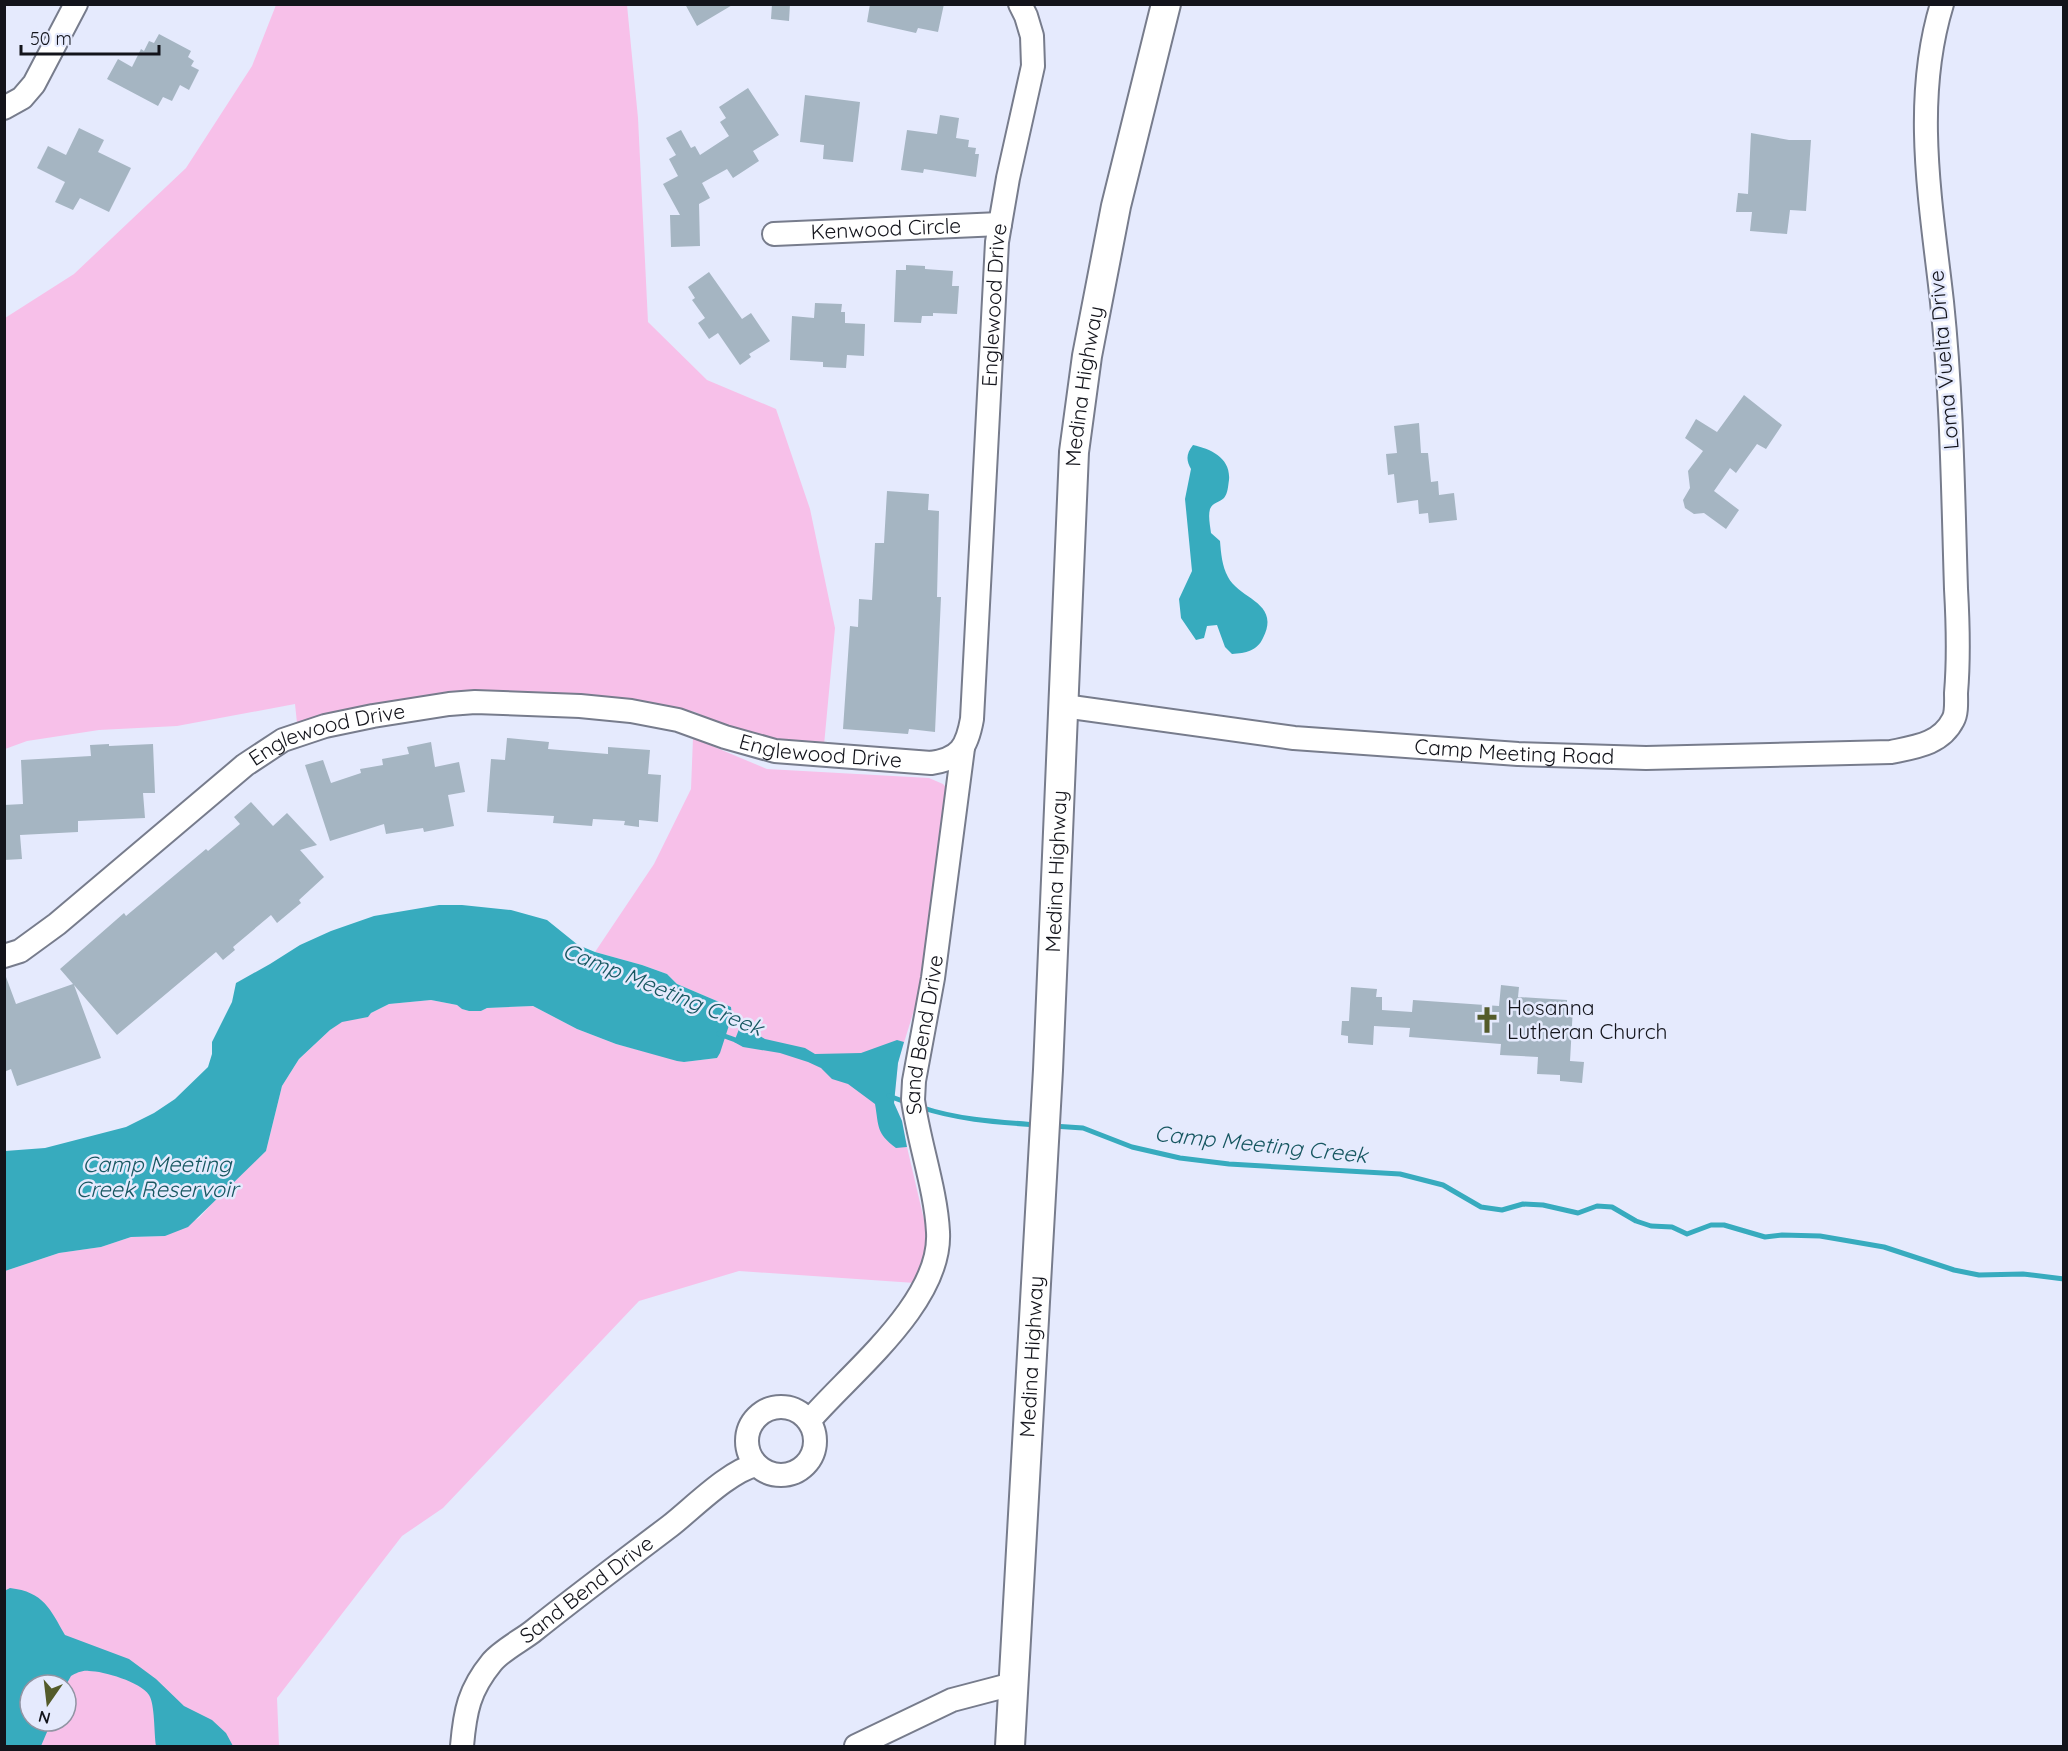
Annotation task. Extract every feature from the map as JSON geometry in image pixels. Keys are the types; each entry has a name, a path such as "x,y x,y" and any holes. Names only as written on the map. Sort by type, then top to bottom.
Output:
{"main road":[{"name":"Medina Highway","path":"1010,1746 1048,1070 1074,452 1087,356 1116,206 1166,4"}],"street":[{"path":"4,108 22,98 34,84 76,4"},
{"name":"Englewood Drive","path":"4,956 20,951 57,924 245,765 283,740 326,726 449,704 528,703 640,712 678,720 775,751 931,763 948,760 963,748 969,737 972,719 994,274 1008,178 1033,66 1032,36 1020,4"},
{"name":"Loma Vuelta Drive","path":"1942,4 1937,20 1927,84 1925,147 1930,212 1942,303 1953,467 1958,632 1955,718"},
{"name":"Kenwood Circle","path":"774,234 1000,224"},
{"name":"Camp Meeting Road","path":"1064,706 1294,738 1518,754 1646,758 1891,752 1926,745 1946,730 1955,718"},
{"name":"Sand Bend Drive","path":"809,1421 881,1344 910,1308 930,1276 937,1249 938,1233 913,1100 914,1081 931,989 963,748"},
{"path":"790,1408 801,1413 809,1421 814,1431 815,1443 813,1454 807,1464 788,1475 776,1476 756,1465 749,1456 746,1445 751,1424 759,1415 768,1409 790,1408"},
{"name":"Sand Bend Drive","path":"462,1746 469,1698 494,1659 516,1645 741,1469 756,1465"},
{"path":"856,1746 952,1700 1013,1684"}],"shaded area":[{"path":"276,5 627,5 638,118 648,322 707,380 776,409 810,509 835,628 824,745 748,737 695,712 661,704 491,691 447,695 297,723 295,704 177,726 99,730 27,741 5,749 5,318 74,274 186,168 252,66"},
{"path":"693,738 767,769 929,778 943,784 949,791 924,978 898,1062 894,1103 902,1121 929,1241 915,1283 739,1271 639,1301 443,1508 402,1536 277,1698 279,1746 5,1746 5,1271 59,1253 101,1247 131,1237 165,1236 199,1218 266,1151 282,1086 299,1059 342,1021 367,1017 389,1004 431,1000 457,1005 469,1011 533,1006 577,1029 616,1044 684,1062 717,1058 732,1016 731,1007 677,984 667,974 595,952 654,864 691,789"}],"water":[{"path":"1193,445 1213,452 1227,466 1229,480 1226,494 1210,509 1211,533 1220,541 1223,564 1228,577 1234,585 1263,609 1267,617 1267,626 1261,642 1254,649 1246,652 1232,654 1225,647 1217,625 1207,626 1204,638 1196,640 1181,618 1179,599 1192,571 1185,499 1191,469 1188,457"},
{"name":"Camp Meeting Creek Reservoir","path":"439,905 511,910 547,920 578,945 667,974 677,984 731,1007 732,1016 720,1053 717,1058 677,1061 616,1044 577,1029 533,1006 469,1011 457,1005 431,1000 389,1004 371,1013 368,1017 342,1022 299,1059 282,1086 266,1151 188,1227 165,1236 131,1237 101,1247 59,1253 5,1271 5,1151 45,1148 126,1127 154,1113 175,1099 208,1067 212,1054 212,1042 232,1002 236,983 300,945 331,931 374,916"},
{"path":"741,1024 765,1039 805,1048 815,1054 861,1053 897,1040 904,1042 898,1063 894,1103 902,1121 907,1147 896,1148 885,1138 878,1124 875,1104 848,1084 832,1079 821,1068 808,1062 780,1053 743,1047 734,1042"},
{"path":"10,1588 31,1593 45,1603 65,1635 129,1659 156,1679 184,1706 212,1720 226,1733 233,1746 156,1746 151,1699 145,1690 121,1678 87,1671 18,1673 18,1733 47,1733 41,1746 5,1746 4,1591"}],"building":[{"path":"685,4 734,4 697,26"},
{"path":"772,4 790,4 789,21 771,19"},
{"path":"870,4 944,4 938,32 918,28 916,33 867,22"},
{"path":"159,34 191,51 188,57 194,61 191,66 199,70 189,90 180,85 172,101 163,97 158,106 107,79 118,59 132,67 141,49 144,51 149,41 154,43"},
{"path":"748,88 779,135 753,151 759,161 733,178 727,169 702,183 710,198 699,204 700,246 671,247 670,215 680,215 663,184 678,176 669,159 676,155 666,138 681,130 691,148 695,146 700,155 729,136 720,122 726,118 719,107"},
{"path":"805,95 860,102 853,162 823,159 824,145 800,142"},
{"path":"940,115 959,118 956,138 969,140 968,147 976,148 975,154 979,154 976,177 924,169 923,173 901,170 907,130 937,134"},
{"path":"79,128 104,140 98,152 131,168 109,212 80,198 73,210 55,202 65,182 37,168 48,146 66,155"},
{"path":"1751,133 1789,140 1811,140 1806,211 1790,210 1787,234 1750,231 1752,212 1736,212 1738,193 1748,194"},
{"path":"906,265 953,271 952,286 959,286 957,314 933,313 933,316 922,316 921,323 894,322 896,270 906,270"},
{"path":"709,272 742,319 751,313 770,341 749,354 751,357 740,365 718,333 709,339 698,323 705,318 692,300 695,298 688,287"},
{"path":"815,303 842,304 841,312 845,312 845,323 865,324 864,356 847,355 846,368 823,367 823,362 790,360 792,316 814,318"},
{"path":"1744,395 1782,425 1766,449 1757,444 1736,473 1730,468 1714,491 1739,510 1726,529 1704,513 1694,514 1685,508 1683,500 1690,488 1688,471 1703,451 1685,438 1696,419 1717,432"},
{"path":"1419,423 1421,453 1428,453 1431,482 1438,481 1439,495 1454,493 1457,520 1429,523 1428,513 1419,514 1418,500 1397,503 1394,474 1388,475 1386,454 1397,453 1394,426"},
{"path":"887,491 929,494 928,510 939,511 937,597 941,597 935,732 909,729 908,734 843,729 850,626 858,627 859,599 872,600 875,543 884,543"},
{"path":"507,738 549,742 548,749 608,754 608,747 650,750 648,774 661,775 658,822 639,820 639,827 624,825 625,821 593,819 592,826 553,823 554,816 487,812 491,759 505,760"},
{"path":"431,742 435,767 459,762 465,792 448,795 454,826 424,832 423,828 386,834 384,824 330,841 305,765 323,760 331,783 361,773 360,769 383,765 382,759 409,754 407,747"},
{"path":"109,744 109,746 153,744 155,793 143,793 145,818 78,821 78,832 20,835 22,859 4,860 4,805 23,804 21,760 91,756 90,745"},
{"path":"251,802 273,826 287,813 317,845 300,850 324,877 299,900 301,903 277,923 271,915 233,947 235,950 223,960 216,952 117,1035 74,985 101,1058 17,1086 11,1069 4,1072 4,978 6,977 16,1004 73,984 60,969 124,913 126,916 206,849 208,851 240,824 234,817"},
{"name":"Hosanna Lutheran Church","path":"1501,985 1519,987 1518,997 1567,1000 1567,1006 1573,1007 1570,1061 1584,1062 1582,1083 1560,1081 1560,1075 1537,1074 1538,1057 1500,1055 1501,1044 1409,1037 1410,1028 1374,1026 1373,1045 1348,1043 1348,1036 1341,1035 1342,1021 1349,1021 1351,987 1377,989 1376,997 1382,997 1382,1010 1412,1012 1413,1000 1499,1006"}],"waterway":[{"name":"Camp Meeting Creek","path":"719,1034 741,1042"},
{"name":"Camp Meeting Creek","path":"889,1096 908,1103"},
{"name":"Camp Meeting Creek","path":"920,1107 964,1118 1038,1125"},
{"name":"Camp Meeting Creek","path":"1053,1126 1083,1128 1132,1147 1180,1158 1229,1164 1400,1174 1443,1185 1481,1207 1502,1210 1523,1204 1543,1205 1578,1213 1597,1206 1612,1207 1636,1221 1651,1226 1672,1227 1687,1234 1711,1225 1724,1225 1765,1237 1820,1236 1884,1247 1954,1270 1979,1275 2023,1274 2064,1279"}],"place":[{"name":"Hosanna Lutheran Church","path":"1487,1020"}]}
